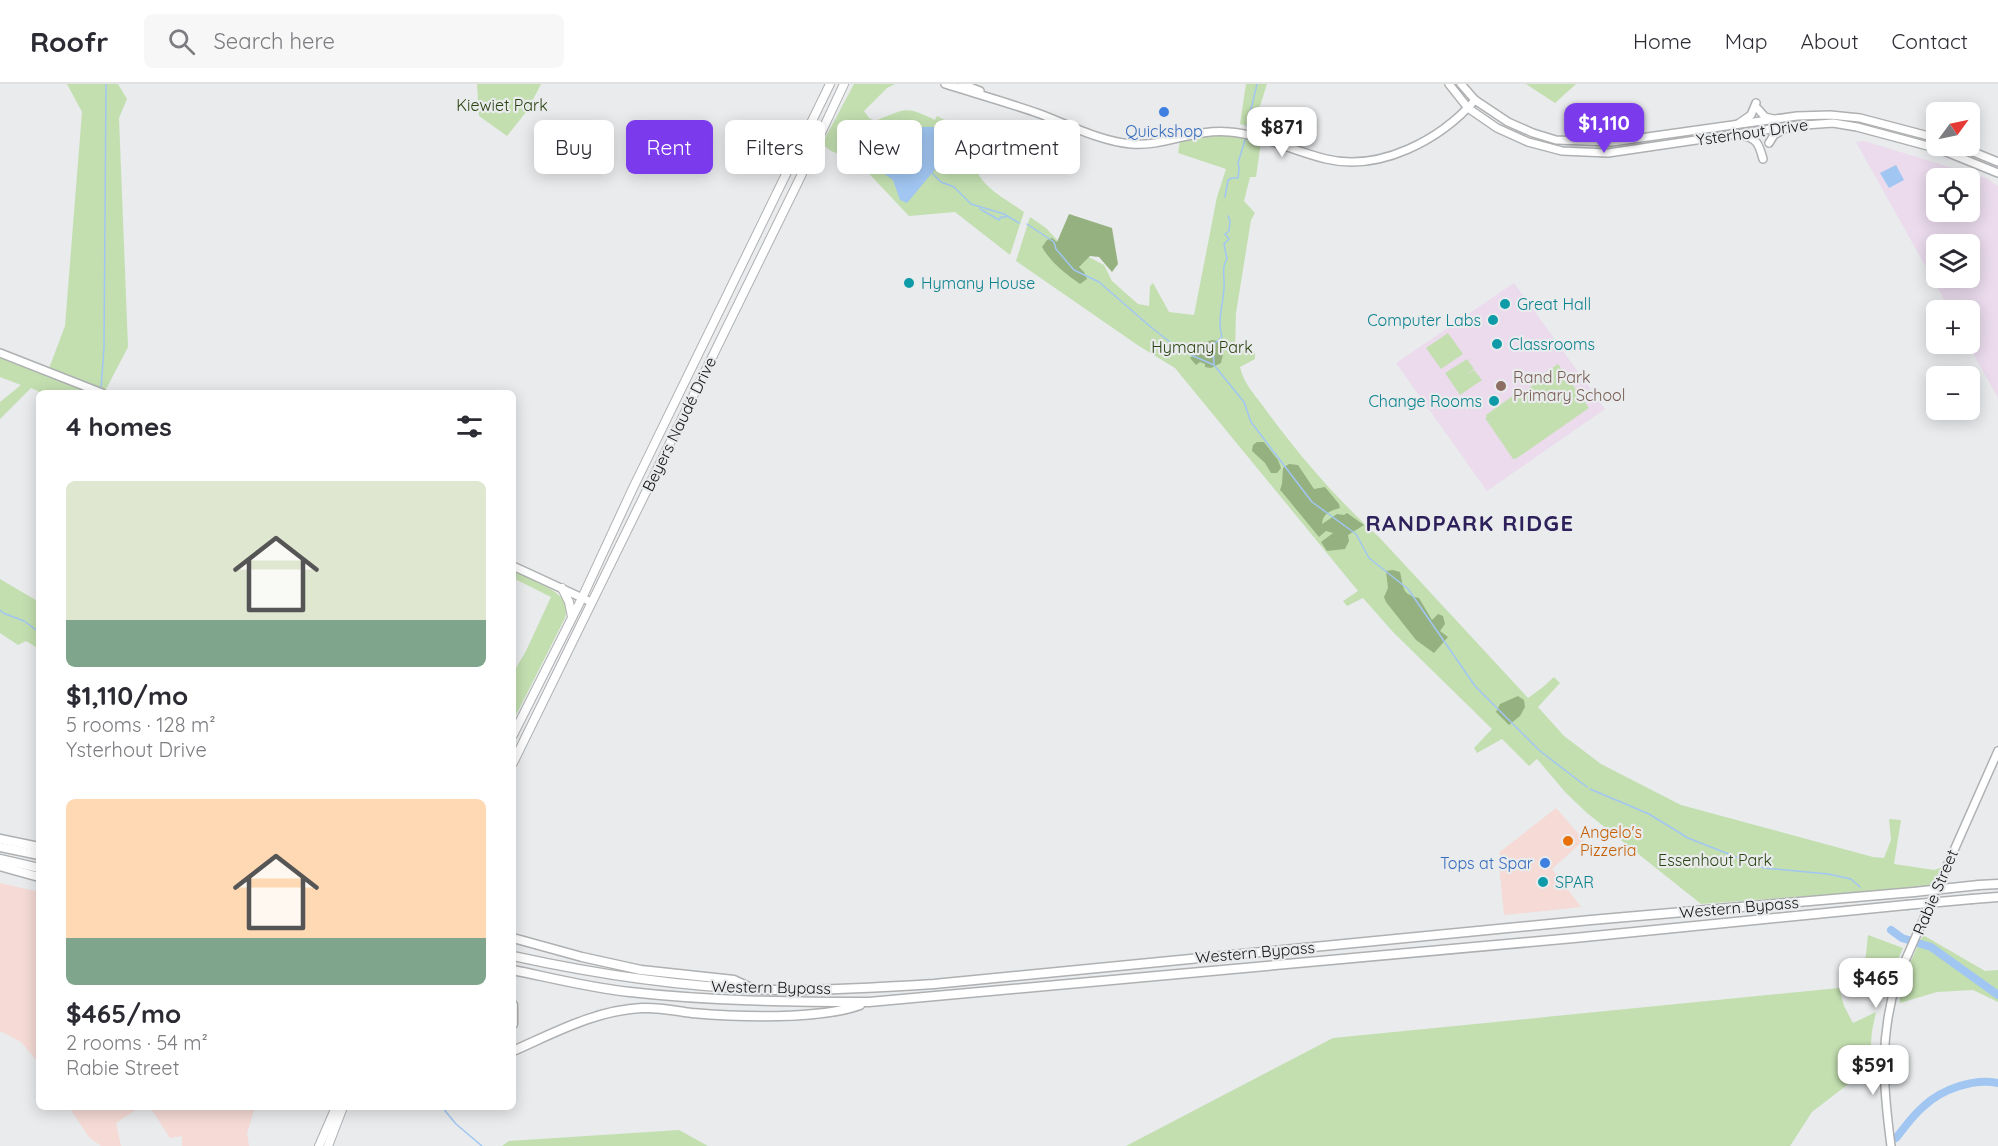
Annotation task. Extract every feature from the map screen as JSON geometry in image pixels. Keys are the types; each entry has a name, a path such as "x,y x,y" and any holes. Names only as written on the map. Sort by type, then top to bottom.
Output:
{"highway":[{"path":"0,839 36,846"},
{"path":"0,847 36,854"},
{"path":"0,859 36,867"},
{"path":"0,866 36,876"},
{"name":"Western Bypass","path":"516,958 639,979 710,986 830,989 934,984 1611,918 1998,884"},
{"name":"Western Bypass","path":"516,971 600,988 692,998 869,1002 1998,897"},
{"path":"516,939 582,957"},
{"path":"516,945 641,970 734,980 751,988"},
{"path":"516,1051 579,1022 606,1014 643,1008 695,1013 777,1015 845,1010 869,1002"}],"main road":[{"path":"824,99 826,84"},
{"name":"Beyers Naudé Drive","path":"516,729 582,598 830,84"},
{"name":"Beyers Naudé Drive","path":"516,757 846,84"},
{"path":"945,84 987,95"},
{"path":"962,84 1097,135 1128,144 1153,143 1205,132 1230,132 1262,138 1324,158 1351,162 1375,159 1407,149 1437,133 1475,100"},
{"name":"Ysterhout Drive","path":"1449,84 1468,108 1508,133 1528,142 1562,151 1608,153 1791,126 1833,123 1857,127 1939,149 1998,173"},
{"name":"Ysterhout Drive","path":"1461,84 1475,100 1508,122 1556,140 1612,142 1812,115 1844,116 1926,136"},
{"path":"1733,126 1751,115 1757,106 1765,117 1777,119"},
{"path":"1768,143 1774,135 1791,126"},
{"path":"1736,134 1755,140 1760,145 1763,159"},
{"path":"1980,155 1998,162"},
{"path":"0,353 95,390"},
{"path":"516,567 591,602"},
{"path":"562,588 569,602 572,617"},
{"name":"Rabie Street","path":"1891,1146 1884,1077 1885,1030 1888,1011 1897,979 1998,750"},
{"path":"320,1146 335,1110"},
{"path":"328,1146 342,1110"}],"shaded area":[{"path":"1864,141 1953,168 1926,168 1926,222 1980,222 1980,176 1998,186 1998,398 1974,354 1980,354 1980,300 1944,300 1938,288 1980,288 1980,234 1926,234 1926,267 1856,142"},
{"name":"Rand Park Primary School","path":"1514,283 1605,409 1487,491 1396,363"},
{"path":"1556,808 1584,840 1552,869 1581,907 1504,915 1500,852"},
{"path":"0,883 36,891 36,1060 21,1042 0,1031"},
{"path":"71,1110 136,1110 116,1123 121,1146 101,1146 89,1137"},
{"path":"152,1110 254,1110 247,1133 249,1146 182,1146 182,1136 170,1138"}],"green space":[{"path":"67,84 118,84 127,99 119,118 128,347 106,390 36,390 31,388 0,419 0,402 21,385 0,377 0,354 48,371 65,326 82,112"},
{"name":"Kiewiet Park","path":"477,84 541,84 527,111 507,136 479,116"},
{"path":"854,84 895,84 887,88 864,111 873,120 837,120 837,153 825,146 825,138"},
{"path":"1246,84 1267,84 1253,128 1240,124"},
{"path":"1526,84 1576,84 1555,103"},
{"path":"905,110 917,112 935,120 934,174 978,174 996,193 1024,212 1010,255 955,212 909,216 869,174 922,174 922,120 877,120"},
{"name":"Hymany Park","path":"1228,134 1261,142 1256,177 1250,177 1244,201 1255,213 1251,220 1236,313 1235,349 1255,353 1255,359 1240,367 1249,388 1303,458 1528,698 1554,677 1560,683 1538,707 1564,736 1601,764 1681,805 1873,857 1884,858 1891,840 1889,819 1901,820 1894,864 1934,870 1946,866 1939,886 1701,904 1587,813 1566,793 1537,759 1529,766 1502,739 1477,753 1474,748 1492,729 1393,632 1363,598 1347,606 1343,601 1358,591 1175,368 1139,346 1016,261 1030,217 1046,228 1058,241 1104,265 1112,281 1138,304 1149,306 1150,286 1153,283 1169,312 1194,315 1217,197 1226,169 1178,153 1180,141"},
{"path":"1069,214 1112,228 1118,264 1112,272 1099,257 1090,256 1079,267 1087,279 1080,284 1059,268 1046,253 1042,247 1047,240 1052,238 1057,242"},
{"path":"1448,333 1463,354 1441,369 1426,348"},
{"path":"1212,340 1218,341 1224,349 1221,363 1211,368 1205,367 1205,364 1200,362 1196,365 1190,358 1196,353 1195,346"},
{"path":"1467,359 1474,369 1465,375 1474,370 1482,380 1460,395 1445,373"},
{"path":"1558,364 1589,408 1513,459 1485,418 1486,415 1514,395 1516,397 1532,386 1530,383"},
{"path":"1257,442 1264,442 1278,460 1281,468 1277,473 1271,473 1265,463 1252,451 1253,445"},
{"path":"1289,464 1298,465 1314,489 1325,487 1339,504 1340,508 1328,513 1322,524 1337,514 1347,513 1364,525 1348,535 1349,541 1345,549 1327,551 1321,542 1333,533 1326,531 1319,537 1280,490 1283,468"},
{"path":"516,571 550,589 563,599 566,607 565,618 516,715 516,668 551,597 516,580"},
{"path":"1386,571 1400,572 1406,592 1419,598 1432,620 1438,614 1443,616 1445,624 1440,631 1448,637 1434,653 1416,640 1386,602 1384,597 1388,588"},
{"path":"0,579 36,600 36,647 26,641 18,645 0,633"},
{"path":"1518,696 1524,700 1525,707 1520,716 1509,725 1496,712 1500,704"},
{"path":"1868,935 1903,948 1894,968 1864,974"},
{"path":"1923,935 1985,971 1998,970 1998,1002 1973,990 1937,992 1900,1003 1900,984"},
{"path":"1839,988 1844,1006 1853,1023 1876,1012 1869,1068 1812,1112 1790,1146 1126,1146 1333,1038"},
{"path":"679,1130 708,1146 502,1146 509,1141"}],"water":[{"path":"922,127 934,127 934,171 907,203 900,200 893,180 885,174 922,174"},
{"path":"1896,165 1904,180 1889,188 1880,173"}],"waterway":[{"path":"101,389 104,347 106,84"},
{"path":"1247,126 1257,84"},
{"path":"1225,197 1228,180 1238,178 1238,163 1245,140"},
{"path":"932,173 941,182 954,187 971,204 1004,214 1019,223"},
{"path":"980,209 999,220 1001,217 1006,217"},
{"path":"1214,364 1213,345 1222,337 1220,319 1224,269 1227,259 1224,244 1229,239 1225,234 1229,231 1228,216"},
{"path":"1027,224 1054,242 1056,249 1074,270 1099,282 1179,349 1184,348 1191,355 1214,365 1244,402 1251,422 1312,502 1356,534 1369,558 1408,589 1475,686 1540,751 1587,787"},
{"path":"0,610 24,621 36,630"},
{"path":"1590,789 1649,814 1688,838 1764,868 1828,874 1851,879 1860,887"},
{"path":"1891,930 1902,938 1931,947 1998,995"},
{"path":"1896,1138 1909,1121 1931,1100 1949,1090 1979,1082 1998,1083"},
{"path":"444,1110 456,1124 482,1146"}],"place":[{"name":"Quickshop","path":"1164,112"},
{"name":"Hymany House","path":"909,283"},
{"name":"Great Hall","path":"1505,304"},
{"name":"Computer Labs","path":"1493,320"},
{"name":"Classrooms","path":"1497,344"},
{"name":"Rand Park Primary School","path":"1501,386"},
{"name":"Change Rooms","path":"1494,401"},
{"name":"Angelo's Pizzeria","path":"1568,841"},
{"name":"Tops at Spar","path":"1545,863"},
{"name":"SPAR","path":"1543,882"}],"district":[{"name":"RANDPARK RIDGE","path":"1470,523"}],"park label":[{"name":"Essenhout Park","path":"1715,860"}]}
